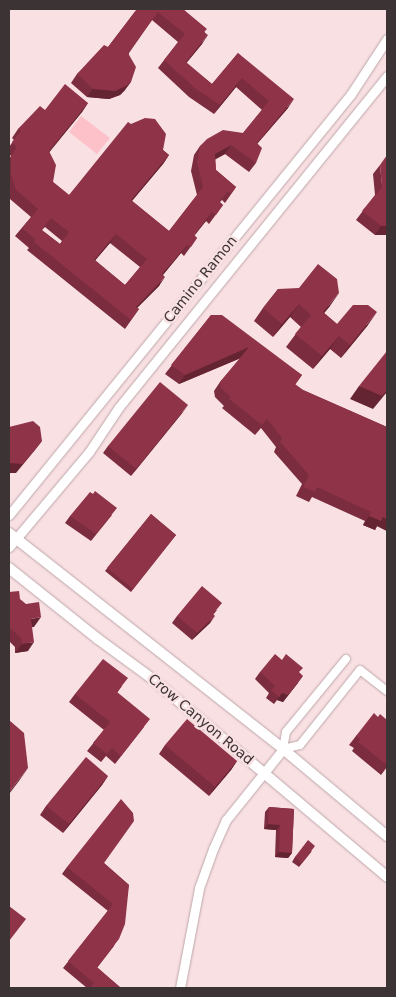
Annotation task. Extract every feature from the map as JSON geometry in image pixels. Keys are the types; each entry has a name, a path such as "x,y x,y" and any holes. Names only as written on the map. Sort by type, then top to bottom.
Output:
{"main road":[{"name":"Crow Canyon Road","path":"11,539 283,749 387,836"},
{"name":"Crow Canyon Road","path":"9,568 98,639 152,678 387,877"}],"street":[{"name":"Camino Ramon","path":"9,515 351,94 387,39"},
{"name":"Camino Ramon","path":"11,539 88,452 119,407 387,76"},
{"path":"180,988 198,888 226,820 283,749 286,732 346,659"},
{"path":"283,749 300,745 360,670 387,691"}],"shaded area":[{"path":"81,116 110,138 97,154 69,132"}],"building":[{"path":"137,9 183,9 207,29 204,32 208,35 186,62 212,84 238,53 294,99 257,143 262,148 256,163 231,145 215,154 216,170 236,187 231,194 228,191 219,202 223,205 216,215 212,212 194,235 197,238 191,247 187,245 162,274 165,277 136,307 139,309 131,320 34,242 35,239 22,228 38,209 16,190 11,175 11,156 17,147 12,142 21,131 18,129 40,106 45,110 65,84 88,103 49,151 56,165 53,182 69,195 128,122 131,124 145,118 155,119 166,134 163,150 169,155 131,200 169,231 203,187 197,162 200,146 207,139 223,130 243,133 269,101 242,78 220,105 196,89 164,60 185,34 158,12 128,53 136,67 131,82 115,91 93,89 77,74 104,45 108,47","holes":["51,218 69,232 60,244 41,230","116,234 147,259 125,285 94,260"]},
{"path":"387,155 387,226 381,226 362,211 382,187 380,165"},
{"path":"318,264 337,279 339,293 323,312 337,324 353,305 368,305 377,312 350,345 339,336 322,356 295,334 311,315 299,304 282,324 263,308 278,289 299,288"},
{"path":"211,315 222,315 302,375 295,384 303,390 387,427 387,519 383,517 381,521 369,516 371,512 317,487 315,492 303,487 309,475 280,442 282,438 267,419 262,425 229,399 231,397 221,388 220,382 249,347 185,375 171,365"},
{"path":"387,351 387,390 382,396 359,386"},
{"path":"160,382 188,405 136,469 108,446"},
{"path":"33,421 40,427 42,441 23,464 9,463 9,427"},
{"path":"95,491 117,508 96,534 70,516 90,492 93,494"},
{"path":"151,514 176,535 133,589 107,568"},
{"path":"202,586 222,603 213,614 215,616 197,633 177,616"},
{"path":"19,591 20,599 26,604 39,602 41,617 31,619 34,642 22,644 21,638 9,627 9,592"},
{"path":"275,654 282,660 286,654 303,668 299,672 303,676 288,695 282,693 279,697 271,690 275,686 260,672"},
{"path":"103,659 128,678 117,692 150,719 121,756 112,748 107,754 93,743 110,722 75,694"},
{"path":"374,713 378,717 380,714 387,720 387,765 358,742 360,739 356,736"},
{"path":"187,719 237,761 215,787 165,745"},
{"path":"9,720 24,733 28,768 9,792"},
{"path":"86,757 108,776 69,824 46,806"},
{"path":"121,799 133,813 134,821 104,863 129,885 125,924 119,939 97,967 121,988 90,988 94,983 68,961 113,904 67,867"},
{"path":"269,807 294,809 292,853 279,852 280,825 268,824"},
{"path":"308,840 315,846 302,863 295,857"},
{"path":"9,906 26,919 9,941"}]}
